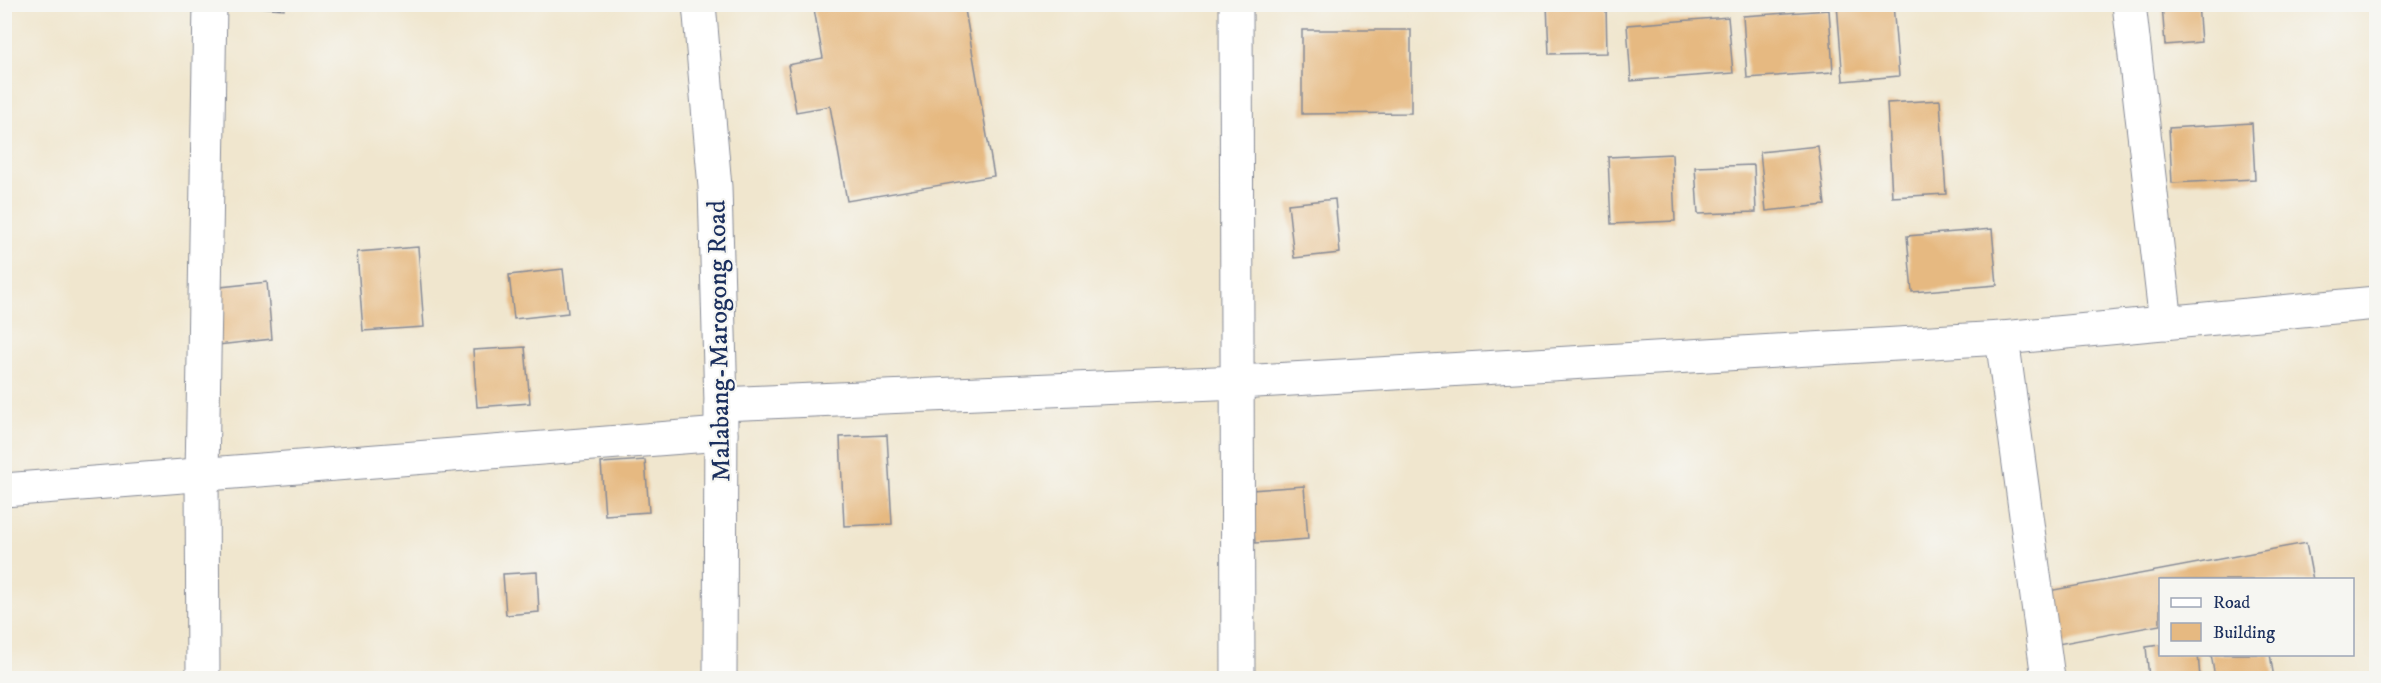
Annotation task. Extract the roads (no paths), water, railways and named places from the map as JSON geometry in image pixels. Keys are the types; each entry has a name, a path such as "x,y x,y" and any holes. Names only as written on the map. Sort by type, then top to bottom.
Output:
{"street":[{"path":"203,678 201,475 210,4"},
{"name":"Malabang-Marogong Road","path":"699,4 715,187 721,419 720,678"},
{"path":"1236,4 1239,382 1238,678"},
{"path":"2129,4 2166,323"},
{"path":"4,490 201,475 721,419 1239,382 2002,338 2376,303"},
{"path":"2002,338 2048,678"}]}
